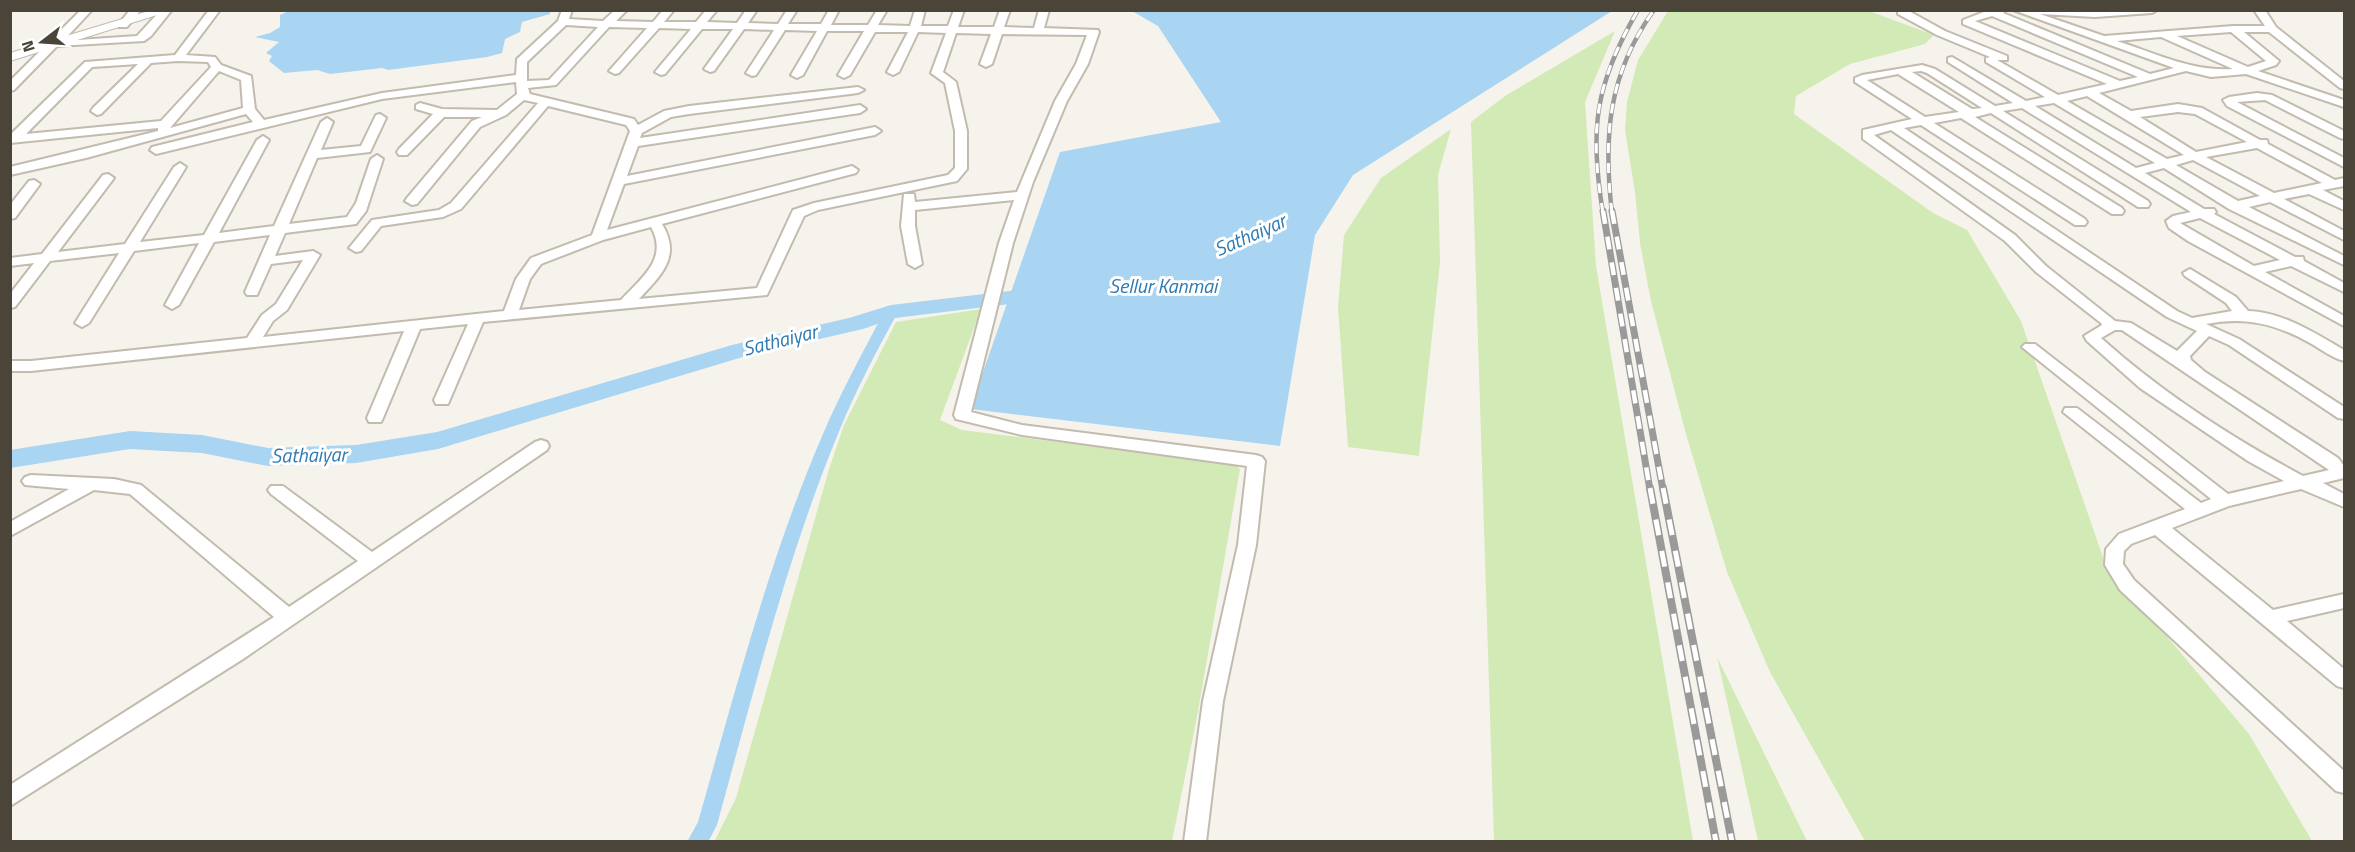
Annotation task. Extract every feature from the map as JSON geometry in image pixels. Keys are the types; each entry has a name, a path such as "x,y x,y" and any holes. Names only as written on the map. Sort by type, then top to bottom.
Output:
{"street":[{"path":"10,88 57,45 87,10"},
{"path":"123,25 136,10"},
{"path":"178,58 215,10"},
{"path":"567,10 563,22 524,56 520,67 526,97 630,122 633,137"},
{"path":"156,150 382,96 552,83 606,24 622,10"},
{"path":"615,71 669,10"},
{"path":"661,72 712,10"},
{"path":"710,69 752,10"},
{"path":"752,73 792,10"},
{"path":"797,75 834,10"},
{"path":"844,75 882,10"},
{"path":"893,72 915,28 920,10"},
{"path":"10,366 31,366 510,315 762,292 798,213 814,207 952,178 961,169 961,131 950,82 939,76 959,10"},
{"path":"986,64 1005,10"},
{"path":"1038,31 1044,10"},
{"path":"2018,10 2098,39 2211,74 2247,71 2272,63 2273,61 2233,29"},
{"path":"2036,10 2151,11"},
{"path":"2259,10 2272,29 2344,88"},
{"path":"57,45 140,39 167,11"},
{"path":"11,56 57,45 167,11"},
{"path":"1902,12 1941,33 2006,59 2075,96"},
{"path":"2121,86 1967,22 1999,12 2151,78"},
{"path":"563,22 1094,32 1082,64 1061,101 1006,243 994,298 977,351 962,415 1022,430 1256,461 1247,544 1213,701 1195,842"},
{"path":"2098,39 2233,29 2272,29"},
{"path":"2165,35 2247,71 2344,104"},
{"path":"12,139 89,64 178,58 211,59 217,68 238,73 247,78 249,110 261,124"},
{"path":"97,111 148,60"},
{"path":"1952,60 2203,214 2344,288"},
{"path":"1990,60 2237,206 2344,261"},
{"path":"12,139 163,129 217,68"},
{"path":"2080,222 1859,80 1900,70 1922,68 1932,71 2143,204"},
{"path":"2186,68 2090,93 1995,111 1893,126 1872,131 1867,133 1867,136 2010,238 2041,269 2111,325 2126,327 2183,362 2199,375 2332,462 2341,473 2224,501 2125,539 2115,549 2114,565 2127,585 2344,784"},
{"path":"1900,70 2116,211"},
{"path":"412,201 476,124 499,113 522,85"},
{"path":"2322,96 2344,88"},
{"path":"598,237 633,137 653,120 689,110 858,90"},
{"path":"2090,93 2194,156 2344,236"},
{"path":"2231,104 2229,100 2233,99 2268,97 2344,135"},
{"path":"356,248 372,226 377,223 443,213 456,206 546,102"},
{"path":"2198,111 2231,104 2295,135 2344,163"},
{"path":"420,107 441,113 499,113"},
{"path":"2129,116 2178,108 2198,111 2340,184"},
{"path":"633,137 860,109"},
{"path":"10,171 82,155 163,129 249,110"},
{"path":"404,152 441,113"},
{"path":"312,156 366,149 380,118"},
{"path":"252,292 327,122"},
{"path":"1893,126 2188,323 2234,342 2344,414"},
{"path":"2134,172 2194,156 2331,128"},
{"path":"616,182 875,131"},
{"path":"172,305 263,140"},
{"path":"10,262 341,224 357,218 369,174 376,159"},
{"path":"82,323 180,167"},
{"path":"510,315 523,279 536,261 598,237 852,170"},
{"path":"10,304 108,178"},
{"path":"10,215 34,184"},
{"path":"2340,184 2173,221 2174,225 2193,238 2344,322"},
{"path":"909,187 908,226 915,264"},
{"path":"2312,190 2344,206"},
{"path":"908,207 1023,195"},
{"path":"625,305 658,267 664,253 662,236 656,223"},
{"path":"2252,271 2344,249"},
{"path":"252,342 267,318 282,307 313,255 265,261"},
{"path":"2190,273 2230,300 2242,314"},
{"path":"2188,323 2216,316 2242,314 2260,316 2285,324 2344,356"},
{"path":"442,400 477,320"},
{"path":"2111,325 2092,336 2146,384 2254,458 2302,483 2322,489 2344,501"},
{"path":"375,418 413,327"},
{"path":"2183,362 2182,355 2206,330"},
{"path":"2030,347 2224,501"},
{"path":"2071,412 2199,511"},
{"path":"10,797 288,618 540,446"},
{"path":"32,482 125,485 135,489 288,618"},
{"path":"10,530 90,485"},
{"path":"277,490 371,561"},
{"path":"2158,527 2344,680"},
{"path":"2270,618 2344,601"}],"green space":[{"path":"1668,11 1869,11 1934,35 1925,44 1850,64 1796,96 1794,114 1933,213 1967,230 2021,321 2105,563 2249,734 2312,841 1865,841 1770,672 1727,572 1686,434 1651,301 1640,243 1625,130 1627,102 1638,60"},
{"path":"1615,31 1585,102 1596,266 1693,841 1494,841 1471,122 1505,96"},
{"path":"1451,129 1438,175 1440,262 1419,456 1348,447 1338,307 1344,235 1381,178"},
{"path":"981,309 940,420 962,430 1234,464 1240,469 1197,717 1172,841 714,842 736,798 829,469 844,425 896,322"},
{"path":"1717,657 1807,841 1758,841"}],"water":[{"path":"291,10 550,10 550,14 522,22 520,32 505,39 502,53 388,70 382,68 330,74 317,70 284,73 269,61 272,56 266,53 279,42 255,37 270,33 280,27 280,15"},
{"name":"Sellur Kanmai","path":"1132,11 1612,11 1353,175 1315,235 1280,446 970,409 1060,152 1221,122 1158,26"}],"waterway":[{"name":"Sathaiyar","path":"10,459 130,440 202,444 268,457 356,454 438,440 740,350 855,324 891,312 1043,294"},
{"path":"697,842 707,825 763,628 806,498 830,434 891,312"}],"railway":[{"path":"1603,213 1597,156 1599,108 1612,61 1638,10"},
{"path":"1612,213 1608,158 1612,107 1627,58 1654,10"},
{"path":"1603,211 1650,490"},
{"path":"1612,211 1663,490"},
{"path":"1650,488 1716,842"},
{"path":"1663,488 1732,842"}]}
